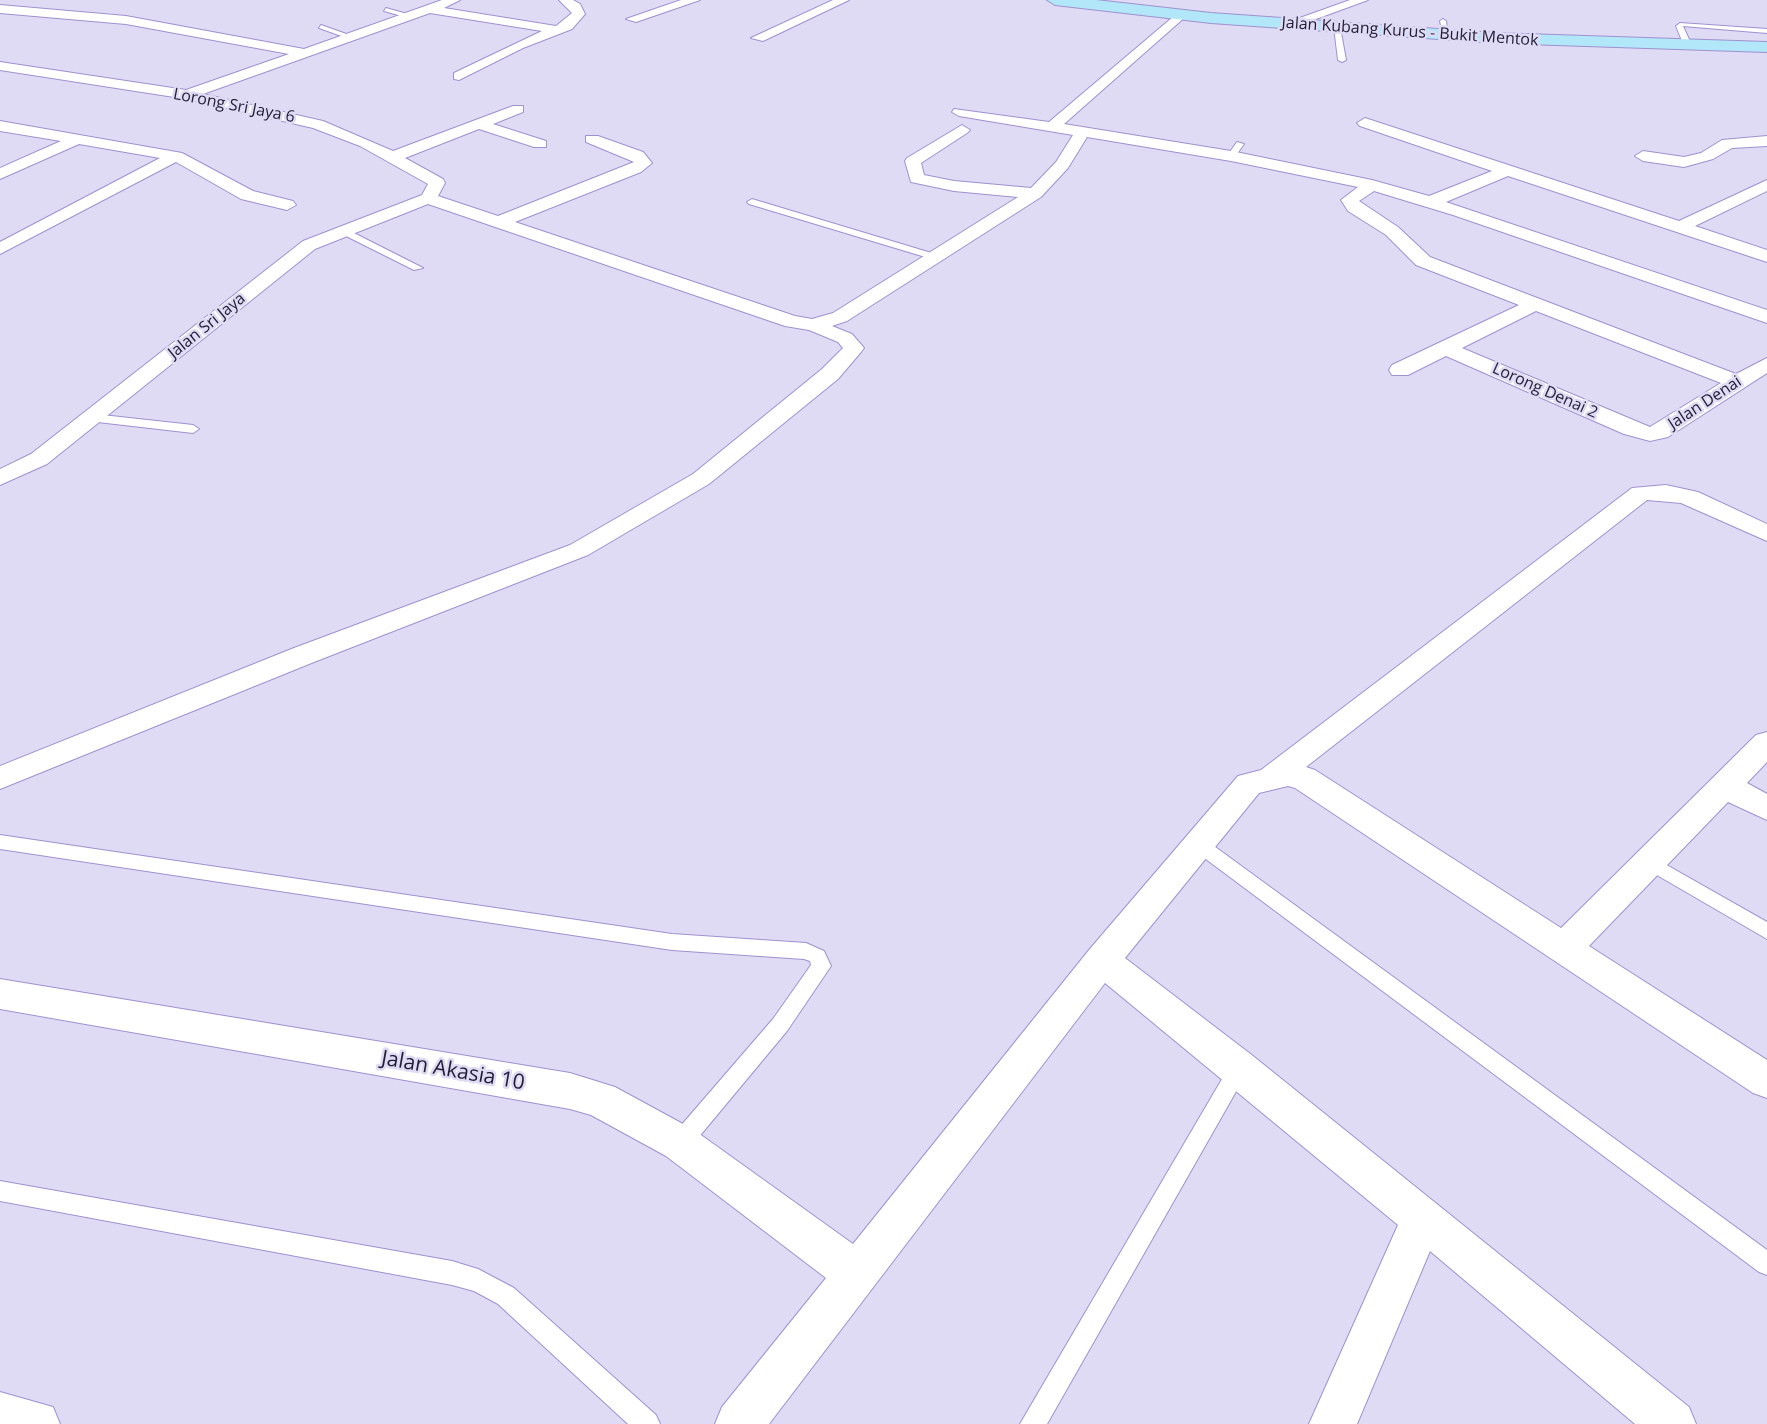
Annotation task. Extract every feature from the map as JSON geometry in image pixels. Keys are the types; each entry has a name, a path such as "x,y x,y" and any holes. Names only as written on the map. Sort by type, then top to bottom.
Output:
{"main road":[{"name":"Jalan Kubang Kurus - Bukit Mentok","path":"1055,0 1184,16 1289,24 1445,28 1688,46 1767,47"}],"street":[{"path":"187,95 454,0"},
{"path":"458,76 533,39 561,29 579,14 576,7 565,0"},
{"path":"632,19 694,0"},
{"path":"758,38 843,0"},
{"path":"1289,24 1362,0"},
{"path":"0,9 126,20 305,53"},
{"path":"429,9 512,24 561,29"},
{"path":"1052,127 1184,16"},
{"path":"508,37 533,39"},
{"name":"Lorong Sri Jaya 6","path":"0,66 187,95 318,124 393,157 437,183 428,198"},
{"path":"393,157 518,109"},
{"path":"959,112 1083,132 1236,150 1430,202 1767,317"},
{"path":"1365,123 1767,256"},
{"path":"478,124 540,144"},
{"path":"0,127 176,156 247,195 287,205"},
{"path":"962,130 913,161 917,178 954,186 1035,193"},
{"path":"827,331 840,317 1035,193 1051,178 1083,132"},
{"path":"0,174 78,139"},
{"path":"499,222 635,169 644,163 637,155 592,139"},
{"path":"1643,156 1684,162 1707,156 1728,143 1767,141"},
{"path":"0,248 176,156"},
{"path":"1430,202 1508,170"},
{"path":"1372,185 1350,200 1354,207 1392,231 1415,256 1737,382"},
{"path":"1680,227 1759,196 1767,185"},
{"path":"0,778 304,655 579,550 701,479 764,430 854,348 827,331 792,322 428,198"},
{"name":"Jalan Sri Jaya","path":"0,478 39,459 296,254 341,230 428,198"},
{"path":"1400,370 1536,304"},
{"name":"Lorong Denai 2","path":"1448,349 1642,432"},
{"name":"Jalan Denai","path":"1642,432 1660,432 1767,364"},
{"path":"1273,776 1641,493 1666,492 1689,497 1767,533"},
{"path":"1565,947 1767,743"},
{"path":"739,1424 1102,960 1249,783 1273,776 1304,778 1767,1081"},
{"path":"1726,786 1767,808"},
{"path":"1102,960 1239,1068 1672,1424"},
{"name":"Jalan Akasia 10","path":"0,994 570,1091 601,1100 680,1143 856,1273"},
{"path":"1343,1419 1422,1219"},
{"path":"0,1416 36,1424"}],"lane":[{"path":"386,10 409,16"},
{"path":"1688,46 1680,25 1697,23 1767,31"},
{"path":"321,27 350,37"},
{"path":"1336,27 1342,60"},
{"path":"752,202 934,257"},
{"path":"341,230 418,268"},
{"path":"93,418 193,429"},
{"path":"0,842 672,942 806,951 817,956 821,966 780,1025 680,1143"},
{"path":"1197,843 1767,1264"},
{"path":"1649,862 1767,931"},
{"path":"1033,1424 1239,1068"},
{"path":"0,1191 452,1273 478,1281 506,1296 647,1424"}]}
